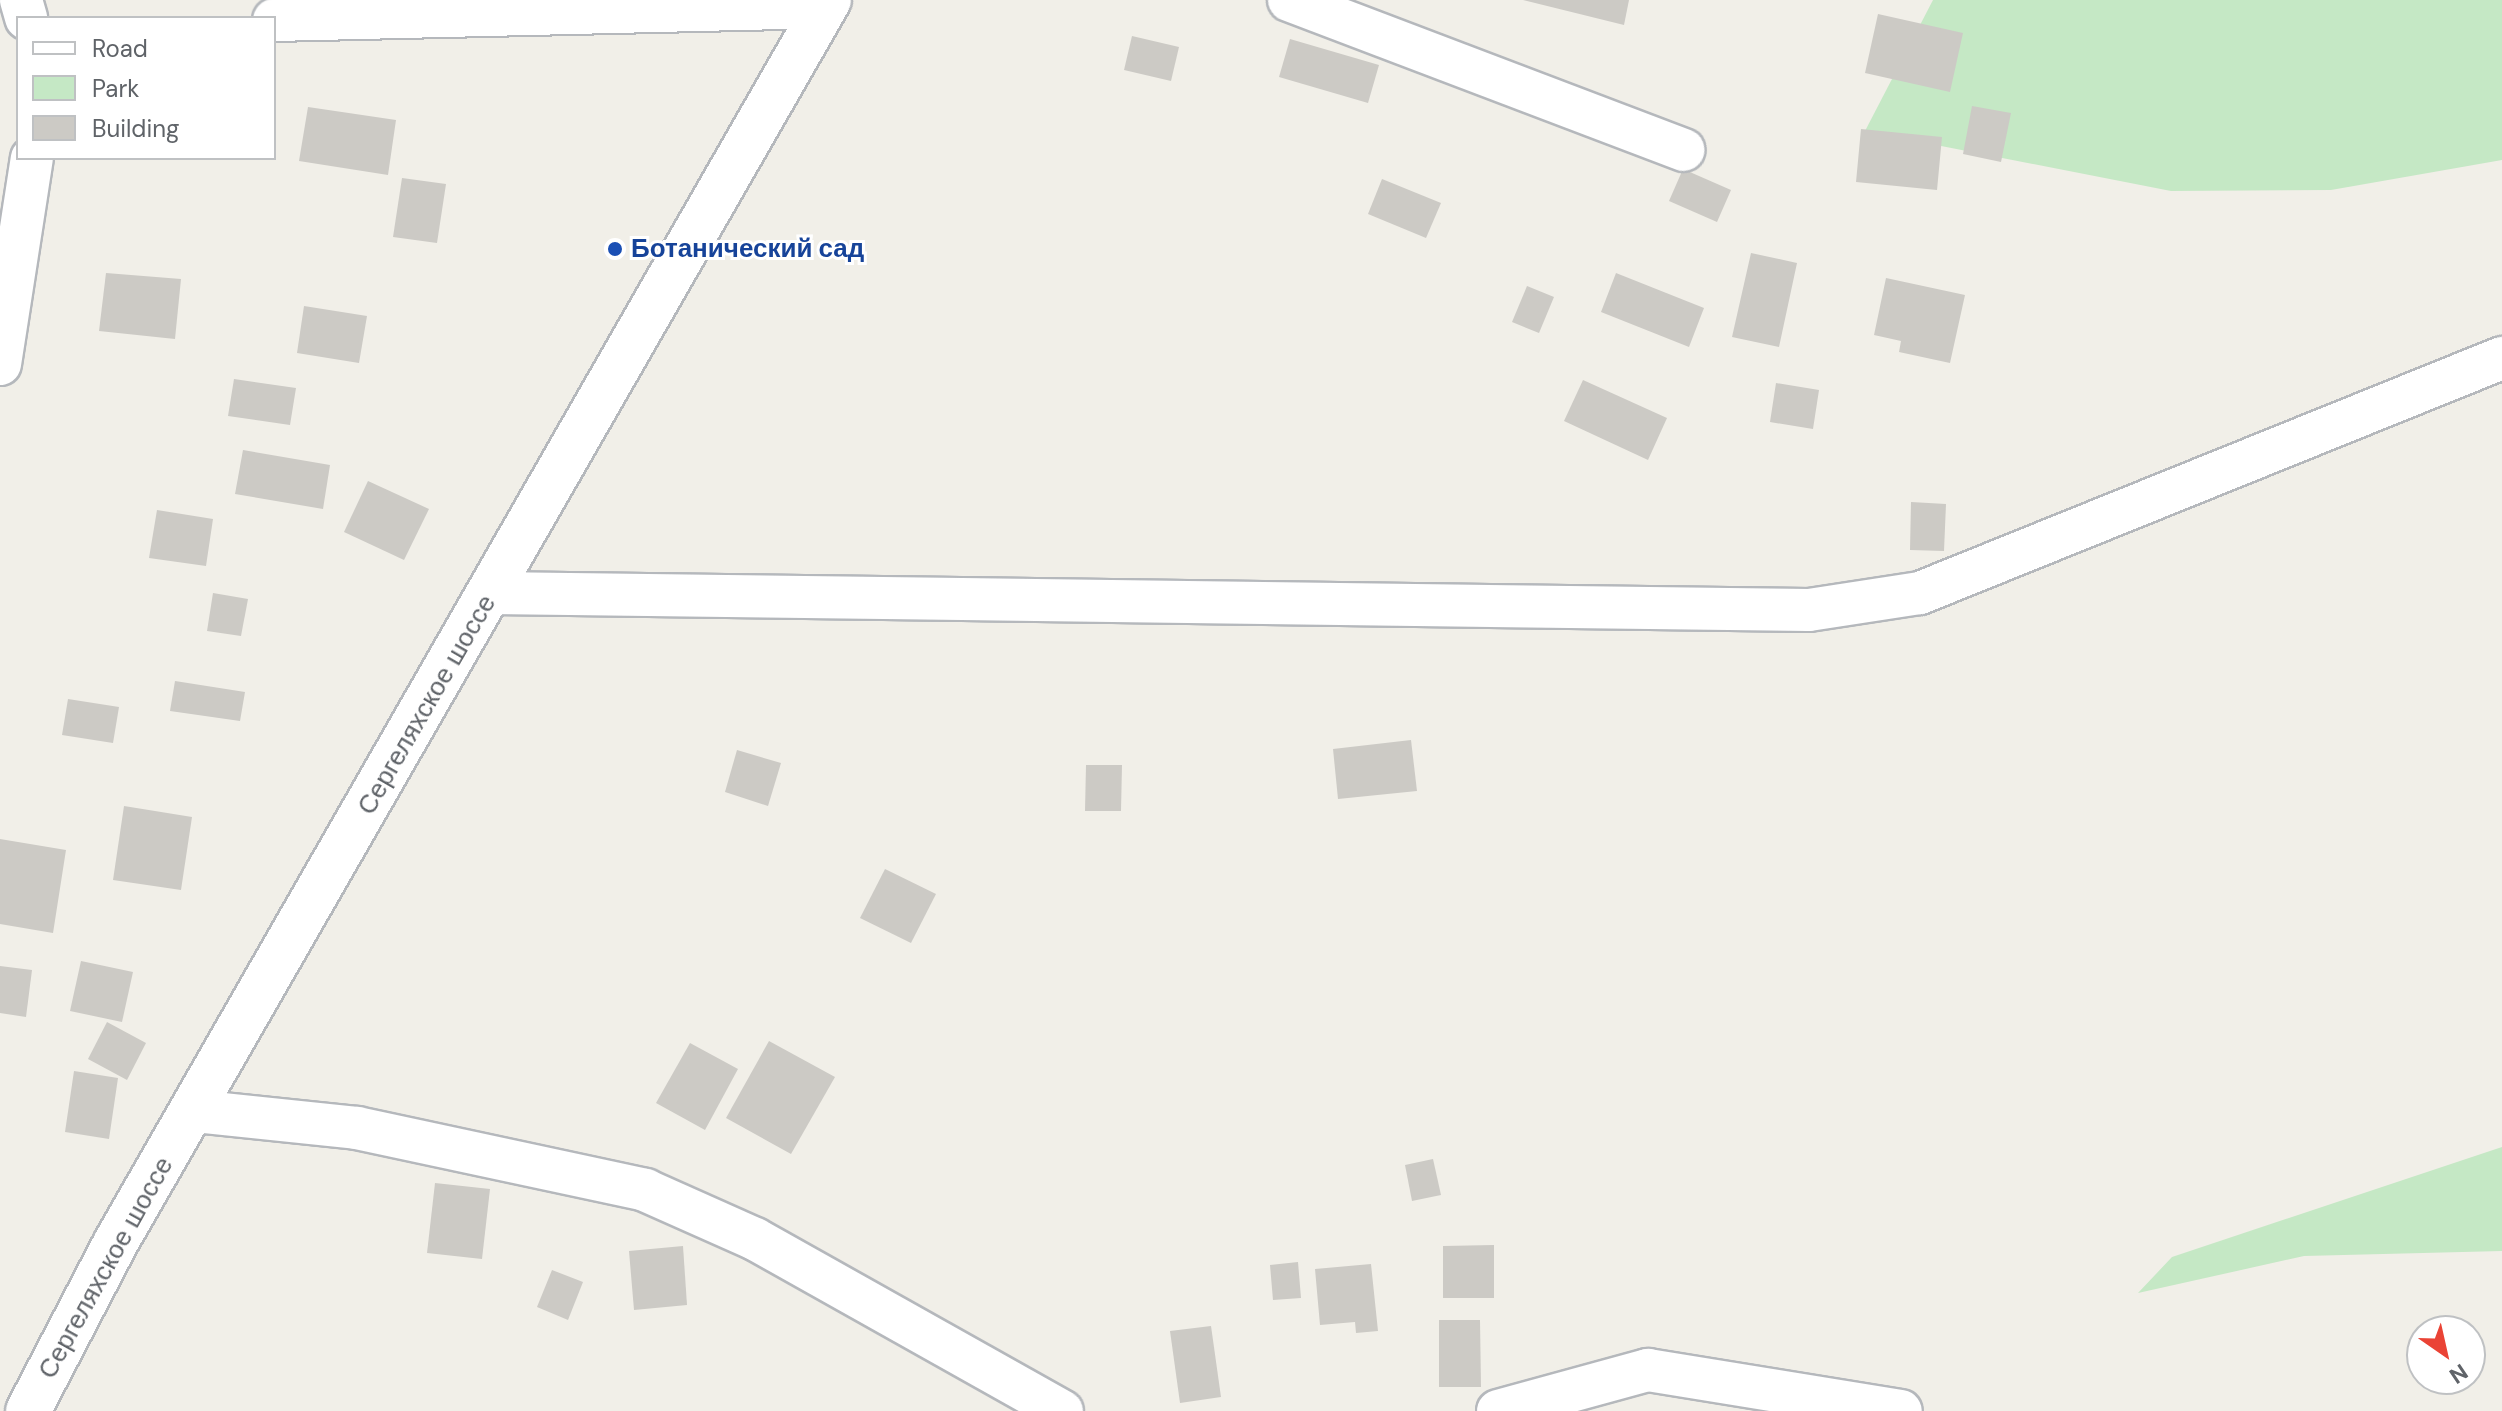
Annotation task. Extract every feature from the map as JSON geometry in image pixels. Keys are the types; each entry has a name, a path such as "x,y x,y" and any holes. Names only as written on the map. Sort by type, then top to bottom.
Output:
{"main road":[{"name":"Сергеляхское шоссе","path":"28,1411 195,1111 827,3"}],"street":[{"path":"1289,0 1683,150"},
{"path":"276,20 827,3"},
{"path":"0,364 32,160"},
{"path":"491,593 1809,610 1920,593 2502,358"},
{"path":"195,1111 357,1128 645,1190 755,1239 1062,1411"},
{"path":"1498,1411 1648,1370 1901,1411"}],"green space":[{"path":"1933,0 2502,0 2502,160 2331,190 2171,191 1865,131"},
{"path":"2502,1147 2502,1251 2304,1256 2138,1293 2172,1257"}],"building":[{"path":"1523,0 1629,0 1624,25"},
{"path":"1878,14 1963,33 1950,92 1865,73"},
{"path":"1132,36 1179,47 1171,81 1124,70"},
{"path":"1290,39 1379,65 1368,103 1279,77"},
{"path":"1972,106 2011,113 2001,162 1963,154"},
{"path":"308,107 396,120 388,175 299,161"},
{"path":"1861,129 1942,137 1937,190 1856,182"},
{"path":"1683,169 1731,190 1717,222 1669,201"},
{"path":"402,178 446,184 437,243 393,237"},
{"path":"1382,179 1441,203 1426,238 1368,214"},
{"path":"1751,253 1797,263 1779,347 1732,337"},
{"path":"106,273 181,279 175,339 99,331"},
{"path":"1616,273 1704,308 1689,347 1601,312"},
{"path":"1886,278 1965,295 1950,363 1899,352 1901,341 1874,335"},
{"path":"1527,286 1554,297 1539,333 1512,322"},
{"path":"304,306 367,316 359,363 297,353"},
{"path":"234,379 296,388 290,425 228,416"},
{"path":"1583,380 1667,418 1648,460 1564,421"},
{"path":"1776,383 1819,390 1813,429 1770,422"},
{"path":"243,450 330,465 323,509 235,494"},
{"path":"368,481 429,509 404,560 344,532"},
{"path":"1911,502 1946,504 1944,551 1910,550"},
{"path":"157,510 213,519 206,566 149,558"},
{"path":"213,593 248,599 241,636 207,631"},
{"path":"175,681 245,692 240,721 170,711"},
{"path":"68,699 119,707 113,743 62,735"},
{"path":"1411,740 1417,791 1338,799 1333,749"},
{"path":"737,750 781,763 768,806 725,792"},
{"path":"1086,765 1122,765 1121,811 1085,811"},
{"path":"124,806 192,817 181,890 113,880"},
{"path":"0,839 66,850 53,933 0,924"},
{"path":"885,869 936,894 911,943 860,918"},
{"path":"81,961 133,972 122,1022 70,1011"},
{"path":"0,966 32,970 26,1017 0,1013"},
{"path":"107,1022 146,1043 127,1080 88,1059"},
{"path":"769,1041 835,1077 791,1154 726,1118"},
{"path":"690,1043 738,1069 705,1130 656,1103"},
{"path":"74,1071 118,1078 109,1139 65,1132"},
{"path":"1433,1159 1441,1195 1412,1201 1405,1165"},
{"path":"435,1183 490,1189 482,1259 427,1253"},
{"path":"1494,1245 1494,1298 1443,1298 1443,1246"},
{"path":"683,1246 687,1305 634,1310 629,1251"},
{"path":"1298,1262 1301,1298 1273,1300 1270,1265"},
{"path":"1371,1264 1378,1331 1356,1333 1355,1322 1320,1325 1315,1269"},
{"path":"552,1270 583,1282 568,1320 537,1307"},
{"path":"1439,1320 1480,1320 1481,1387 1439,1387"},
{"path":"1211,1326 1221,1397 1180,1403 1170,1331"}],"place":[{"name":"Ботанический сад","path":"615,249"}]}
